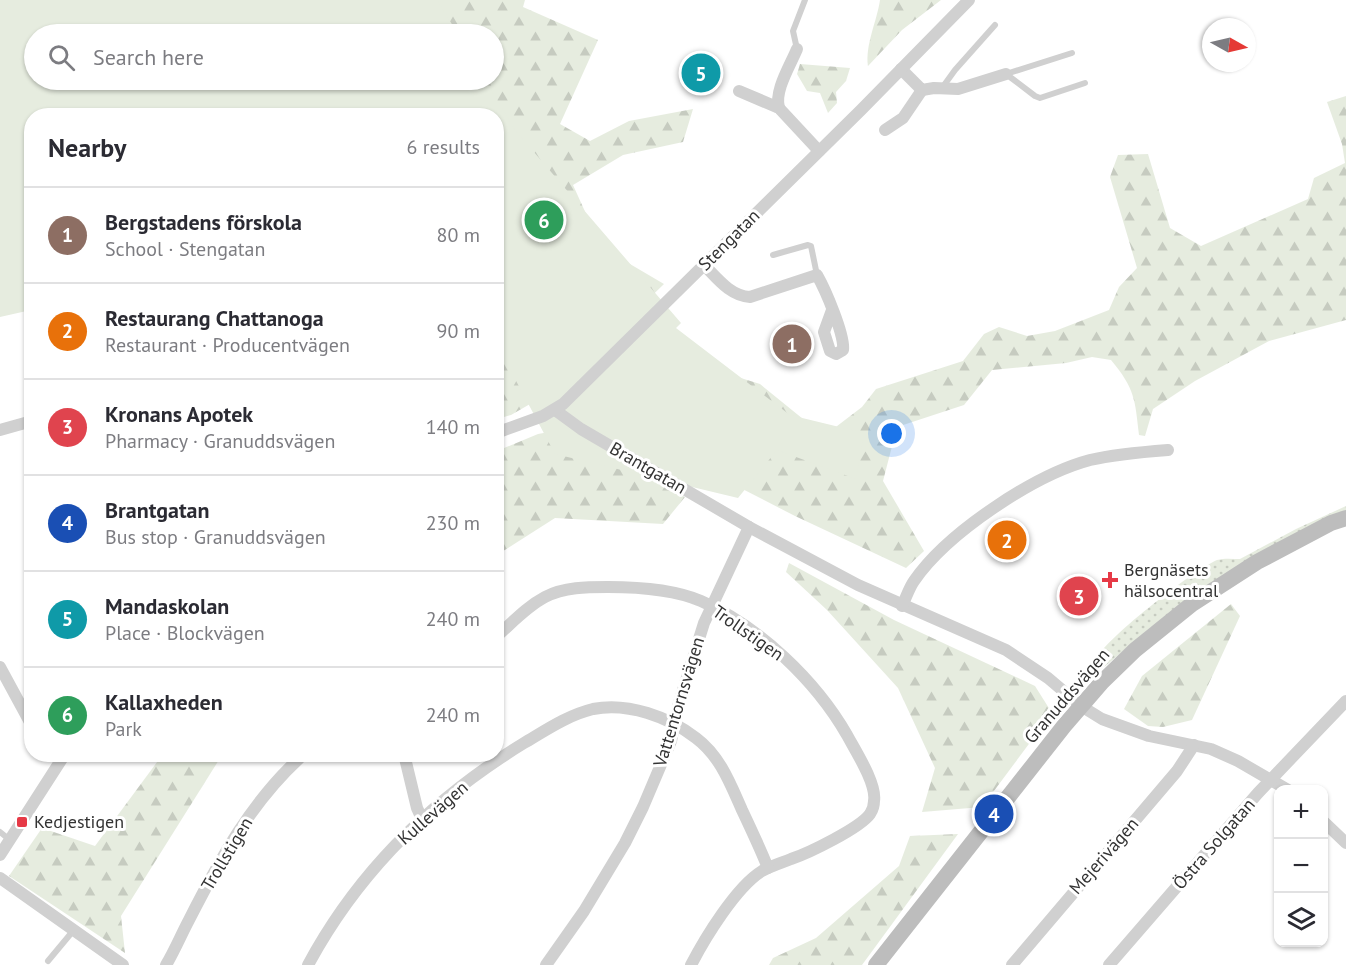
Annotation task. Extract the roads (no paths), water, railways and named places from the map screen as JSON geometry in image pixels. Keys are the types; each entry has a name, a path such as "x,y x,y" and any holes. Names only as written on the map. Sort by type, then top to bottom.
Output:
{"street":[{"name":"Stengatan","path":"504,430 555,410 570,398 969,0"},
{"path":"779,108 778,100 797,49"},
{"path":"901,69 922,90"},
{"path":"922,90 958,89 1006,74"},
{"path":"885,130 903,118 922,90"},
{"path":"739,92 779,108 819,151"},
{"path":"704,265 728,289 750,297 817,275 832,310"},
{"name":"Brantgatan","path":"555,410 581,429 748,527 858,585 1006,651 1048,678 1092,714 1116,726 1220,752 1280,785"},
{"path":"0,430 24,422"},
{"path":"902,606 914,581 945,545 1006,499 1056,472 1090,460 1131,452 1168,450"},
{"name":"Granuddsvägen","path":"876,965 1081,706 1135,650 1192,604 1257,562 1346,518"},
{"name":"Vattentornsvägen","path":"546,965 575,926 624,843 660,768 671,741 696,645 710,606 748,527"},
{"name":"Trollstigen","path":"504,630 530,606 545,597 571,589 628,587 653,590 700,601 710,606 766,643 806,678 842,726 861,763 874,799 871,812 862,821 801,855 768,868"},
{"path":"0,668 24,712"},
{"name":"Östra Solgatan","path":"1109,965 1271,780 1346,701"},
{"name":"Kullevägen","path":"504,756 579,713 594,709 622,708 644,713 674,725 696,738 719,763 754,833 768,868"},
{"name":"Mejerivägen","path":"1012,965 1177,771 1194,745"},
{"path":"0,855 5,836 57,762"},
{"name":"Trollstigen","path":"166,965 210,878 236,833 274,783 296,762"},
{"path":"406,762 422,819"},
{"name":"Kullevägen","path":"308,965 330,925 352,894 381,860 435,806 495,762"},
{"path":"1328,827 1346,843"},
{"path":"691,965 730,905 754,877 768,868"},
{"path":"0,878 123,965"}],"lane":[{"path":"797,49 793,31 805,0"},
{"path":"942,88 995,25"},
{"path":"1006,74 1072,53"},
{"path":"1006,74 1040,98 1085,83"},
{"path":"773,255 808,245 812,246 817,275"},
{"path":"48,961 73,931"}],"place":[{"name":"Mandaskolan","path":"701,73"},
{"name":"Kallaxheden","path":"544,220"},
{"name":"Bergstadens förskola","path":"792,344"},
{"name":"Restaurang Chattanoga","path":"1007,540"},
{"name":"Bergnäsets hälsocentral","path":"1110,580"},
{"name":"Kronans Apotek","path":"1079,596"},
{"name":"Brantgatan","path":"994,814"},
{"name":"Kedjestigen","path":"22,822"}]}
